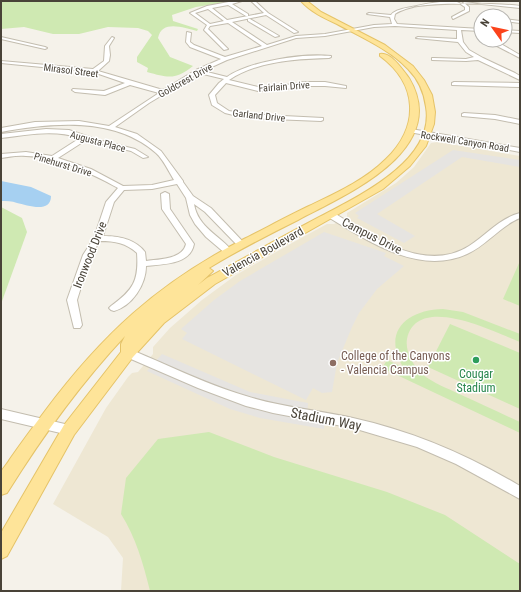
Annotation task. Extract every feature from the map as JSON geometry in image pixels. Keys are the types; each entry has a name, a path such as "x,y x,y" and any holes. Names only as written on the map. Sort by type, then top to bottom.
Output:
{"main road":[{"name":"Valencia Boulevard","path":"1,487 45,423 102,352 132,321 180,282 229,252 358,184 383,166 402,145 411,131 415,108 411,89 405,77 390,60 319,13 304,1"},
{"name":"Valencia Boulevard","path":"1,550 69,430 128,353 160,320 211,282 380,187 412,160 426,134 431,117 430,101 426,86 401,58 299,6"},
{"path":"331,215 329,211 331,208 352,193 358,184"},
{"path":"128,353 127,345 129,339 138,329 229,252"}],"street":[{"path":"240,1 208,7 192,13 209,25 267,14"},
{"path":"253,1 267,14 296,32"},
{"path":"454,18 467,11 467,7 459,1"},
{"path":"392,16 396,10 408,5 459,1 472,1 520,7"},
{"path":"230,4 264,29 277,36"},
{"path":"208,7 225,20"},
{"path":"370,14 392,16"},
{"path":"392,16 395,25"},
{"path":"230,22 267,47"},
{"path":"209,25 206,29 226,49"},
{"path":"277,26 284,25"},
{"name":"Goldcrest Drive","path":"300,43 348,32 395,25 473,30"},
{"path":"264,29 271,28"},
{"path":"459,30 460,41 469,52 511,72 520,78"},
{"name":"Goldcrest Drive","path":"110,128 163,92 196,72 225,60 310,36 348,32"},
{"path":"189,33 188,42 192,46 225,60"},
{"path":"1,38 45,48"},
{"path":"94,71 107,61 109,56 107,46 112,38"},
{"path":"418,38 460,41"},
{"path":"503,48 520,57"},
{"path":"226,81 241,72 276,61 329,57"},
{"path":"434,59 466,60 480,58"},
{"name":"Mirasol Street","path":"1,62 94,71 163,92"},
{"path":"511,72 520,70"},
{"name":"Fairlain Drive","path":"196,72 258,89 280,88 304,84 326,84 344,87"},
{"name":"Garland Drive","path":"226,81 216,88 212,95 214,104 227,112 246,116 321,119"},
{"path":"75,90 100,94 130,83"},
{"path":"454,84 520,85"},
{"path":"464,115 495,117 520,122"},
{"path":"1,130 57,122 79,123 110,128 135,136 159,152 180,181 190,198 208,210 242,245"},
{"name":"Rockwell Canyon Road","path":"411,131 520,150"},
{"name":"Augusta Place","path":"1,136 46,132 69,132 84,138 133,150 145,157"},
{"path":"52,159 84,138"},
{"name":"Pinehurst Drive","path":"1,156 29,154 52,159 88,170 122,188"},
{"path":"122,188 152,187 180,181"},
{"name":"Ironwood Drive","path":"77,325 72,300 87,255 98,238 110,202 122,188"},
{"path":"143,264 178,258 186,254 190,247 190,244 166,210 165,194"},
{"path":"190,198 190,204 198,224 229,252"},
{"name":"Campus Drive","path":"331,215 362,233 404,253 419,257 442,259 465,252 504,223 520,215"},
{"path":"98,238 118,239 134,245 142,252 143,276 138,287 114,308"},
{"name":"Stadium Way","path":"128,353 247,401 352,423 403,436 462,460 520,493"},
{"path":"1,414 45,423 69,430"}],"shaded area":[{"name":"College of the Canyons - Valencia Campus","path":"438,142 520,156 520,591 121,591 123,558 108,537 53,504 106,408 128,377 132,373 138,372 153,354 153,347 170,328 202,300 236,275 327,224 334,224 347,217 347,213 396,183 414,167 431,143"},
{"path":"453,150 520,160 520,167 462,157 377,214 415,236 404,243 357,218 359,216 355,213"},
{"path":"324,232 386,253 384,256 404,266 377,289 359,313 337,363 332,392 322,393 313,388 306,400 182,339 187,333 181,329 214,300 240,281"},
{"path":"162,354 250,392 308,403 307,417 325,420 324,429 260,418 230,409 147,371"}],"green space":[{"path":"1,1 234,1 196,7 172,15 173,21 198,29 197,31 174,26 164,28 160,32 158,38 170,57 193,66 187,71 176,76 161,76 147,72 148,68 137,62 137,57 152,35 148,31 138,28 108,27 79,34 53,34 24,27 1,29"},
{"path":"1,207 22,218 27,232 1,304"},
{"path":"520,261 520,306 503,299"},
{"path":"443,309 463,312 520,334 520,342 494,331 458,320 441,317 426,318 414,325 407,339 408,353 416,367 422,374 435,383 520,422 520,433 382,368 387,360 403,367 397,354 395,343 397,333 409,318 430,310"},
{"name":"Cougar Stadium","path":"450,324 520,353 520,409 428,367"},
{"path":"209,432 274,457 387,492 445,515 520,564 520,591 150,591 145,571 131,532 121,514 126,478 158,439"}],"water":[{"path":"1,181 31,187 51,196 50,202 43,207 38,207 11,201 1,201"}],"place":[{"name":"Cougar Stadium","path":"476,360"},
{"name":"College of the Canyons - Valencia Campus","path":"333,363"}]}
